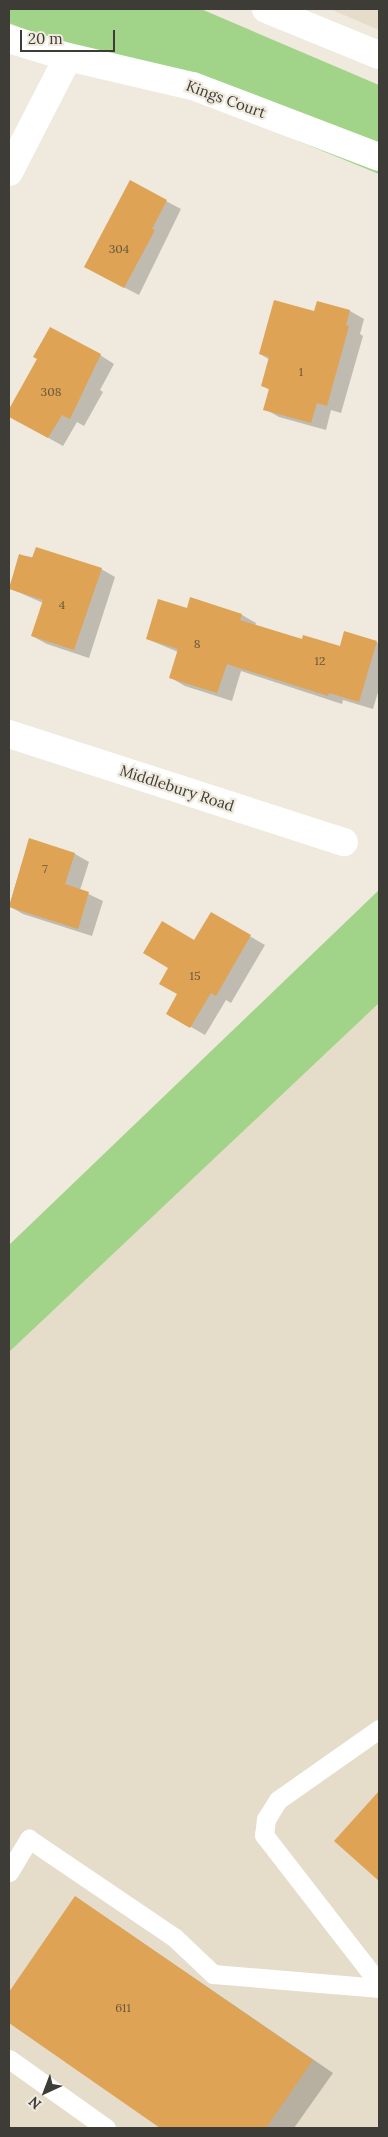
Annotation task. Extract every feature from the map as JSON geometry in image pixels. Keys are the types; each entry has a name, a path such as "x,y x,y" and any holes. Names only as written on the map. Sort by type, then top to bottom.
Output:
{"street":[{"path":"266,9 379,55"},
{"name":"Kings Court","path":"9,39 68,57 193,86 379,157"},
{"path":"9,172 68,57"},
{"name":"Middlebury Road","path":"9,734 344,842"}],"lane":[{"path":"379,1729 278,1800 266,1819 264,1835 379,1983"},
{"path":"9,1872 29,1839 174,1937 213,1974 379,1988"},
{"path":"9,2058 106,2128"}],"shaded area":[{"path":"330,9 379,9 379,30"},
{"path":"379,941 379,2128 9,2128 9,1292"}],"green space":[{"path":"9,9 201,9 379,85 379,174 9,23"},
{"path":"379,890 379,1003 9,1352 9,1245"}],"building":[{"path":"130,180 167,200 152,229 155,230 124,288 84,267"},
{"path":"274,300 314,311 317,301 350,310 346,325 349,326 327,406 317,403 311,423 263,410 269,389 261,386 269,357 259,354"},
{"path":"50,327 101,354 70,419 62,415 48,438 9,417 9,409 37,359 33,357"},
{"path":"36,547 102,568 74,650 31,636 43,600 9,589 19,554 32,558"},
{"path":"190,597 242,614 240,620 302,639 303,635 340,646 344,631 377,641 359,702 329,693 328,696 227,664 217,693 169,678 178,649 146,639 158,599 187,608"},
{"path":"29,838 75,853 65,884 89,892 78,929 9,907"},
{"path":"211,912 251,935 216,996 211,993 190,1028 166,1014 177,994 159,984 168,968 143,953 162,921 194,940"},
{"path":"379,1791 379,1881 334,1841"},
{"path":"75,1896 313,2060 266,2128 160,2128 9,2023 9,1992"}]}
